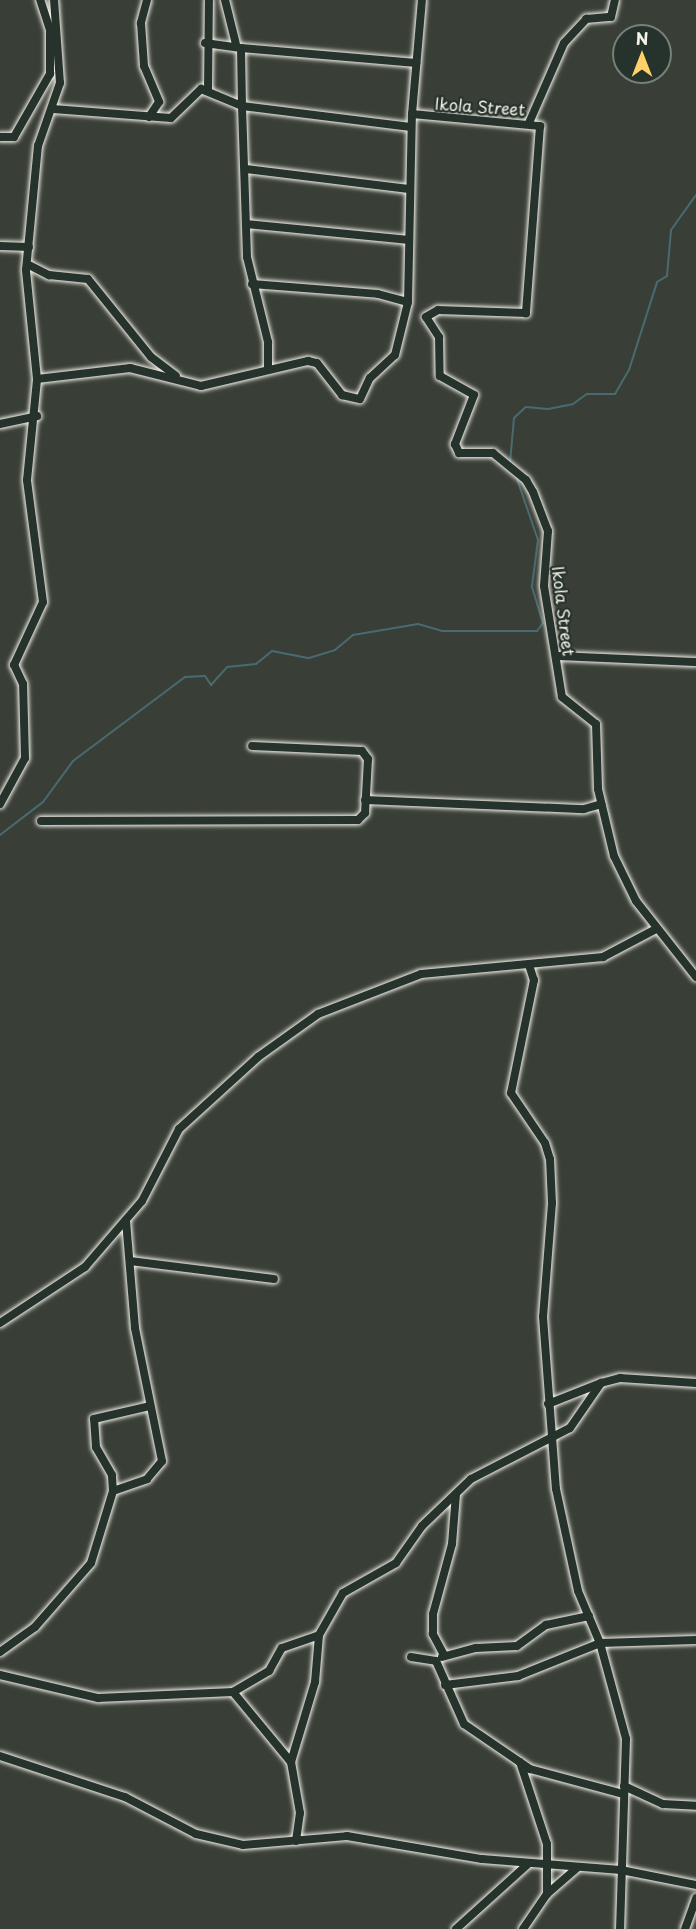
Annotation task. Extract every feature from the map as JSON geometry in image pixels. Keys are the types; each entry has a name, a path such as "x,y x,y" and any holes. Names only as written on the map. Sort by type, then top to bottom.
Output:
{"street":[{"path":"0,137 14,137 50,74 50,30 39,0"},
{"path":"0,804 25,758 23,684 15,665 43,602 27,480 37,416 37,379 27,264 38,146 53,109 60,82 54,0"},
{"path":"147,0 141,23 144,66 159,102 149,117"},
{"path":"208,89 205,43 209,0"},
{"path":"225,0 239,46 246,169 246,224 252,284 268,342 268,369"},
{"path":"37,379 130,368 181,381 216,384 268,369 317,363 342,395 360,399 370,378 395,355 408,302 411,127 422,0"},
{"path":"530,123 564,43 586,19 611,17 615,0"},
{"path":"205,43 416,63"},
{"path":"53,109 174,117 192,93 208,89 242,106 411,127"},
{"name":"Ikola Street","path":"412,114 530,123 540,126 542,138 526,313 438,310 426,318 439,337 440,376 474,396 456,444 459,453 493,453 518,472 548,531 544,586 562,697 596,724 601,804 614,856 656,929 696,977"},
{"path":"246,169 409,189"},
{"path":"246,224 409,240"},
{"path":"0,246 29,247"},
{"path":"27,264 49,275 88,279 152,357 181,381"},
{"path":"252,284 378,294 408,302"},
{"path":"0,424 37,416"},
{"path":"556,656 696,662"},
{"path":"41,821 358,820 365,813 368,759 362,751 252,746"},
{"path":"365,800 584,809 601,804"},
{"path":"0,1323 85,1267 126,1221 179,1129 258,1057 318,1014 421,974 603,957 656,929"},
{"path":"529,965 534,980 511,1093 545,1143 550,1159 543,1317 551,1441 563,1527 589,1617 600,1643 626,1739 620,1929"},
{"path":"112,1491 147,1479 162,1461 150,1406 126,1221"},
{"path":"130,1261 274,1279"},
{"path":"548,1404 620,1378 696,1383"},
{"path":"296,1840 300,1813 291,1762 315,1682 319,1635 343,1593 396,1563 422,1526 471,1479 551,1441 570,1428 601,1383"},
{"path":"0,1652 35,1627 92,1563 112,1491 112,1475 96,1447 94,1419 150,1406"},
{"path":"444,1655 434,1634 433,1614 452,1544 456,1494"},
{"path":"411,1657 436,1660 444,1655 517,1646 546,1625 589,1617"},
{"path":"0,1675 98,1698 233,1692 269,1671 282,1648 319,1635"},
{"path":"445,1685 518,1676 600,1643 696,1640"},
{"path":"436,1660 464,1724 518,1757 535,1772 623,1790 663,1803 696,1806"},
{"path":"233,1692 291,1762"},
{"path":"0,1756 125,1797 196,1834 243,1845 347,1836 528,1864 621,1870 696,1884"},
{"path":"518,1757 549,1865 547,1893"},
{"path":"456,1929 528,1864"},
{"path":"523,1929 547,1893 577,1868"},
{"path":"685,1929 696,1898"}],"waterway":[{"path":"510,463 514,418 526,407 548,409 573,404 587,394 615,394 629,370 657,282 667,276 671,230 696,195"},
{"path":"0,835 43,802 73,761 185,677 205,676 211,685 227,667 256,664 272,651 309,658 335,650 353,635 418,624 442,631 537,631 543,623 532,586 538,540 516,476"}]}
